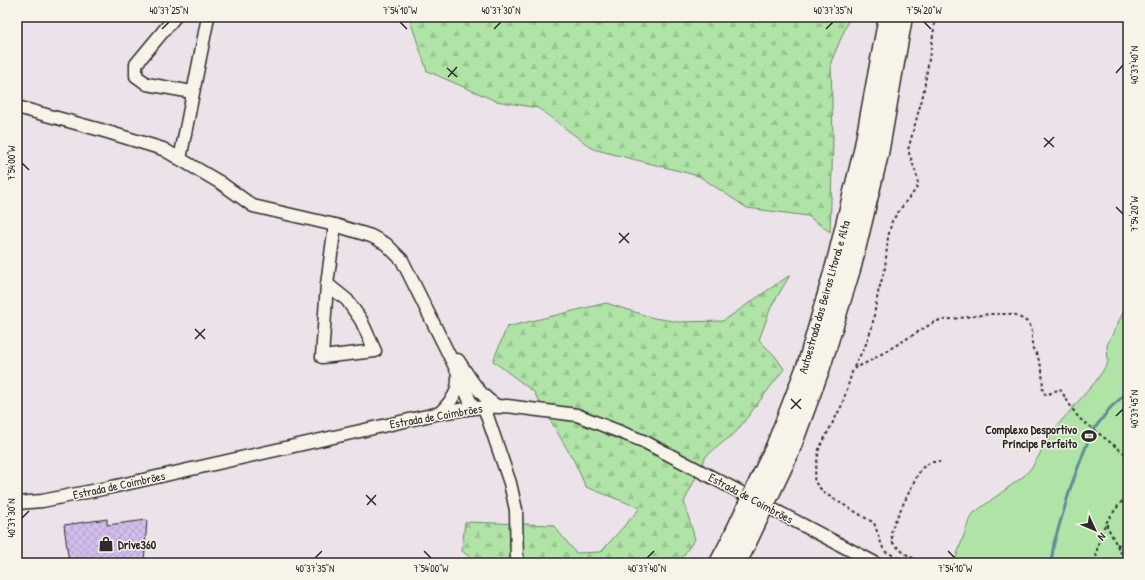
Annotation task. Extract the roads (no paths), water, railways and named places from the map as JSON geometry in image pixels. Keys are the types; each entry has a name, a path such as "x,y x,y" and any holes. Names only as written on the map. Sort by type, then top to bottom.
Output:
{"highway":[{"name":"Autoestrada das Beiras Litoral e Alta","path":"782,450 835,266 863,151 888,17"},
{"name":"Autoestrada das Beiras Litoral e Alta","path":"719,563 736,552 821,367 852,266 878,154 903,17"}],"street":[{"path":"175,17 136,64 136,76 147,84 192,92"},
{"path":"180,159 208,17"},
{"path":"17,107 163,149 221,183 253,206 335,225 371,236 386,244 402,260 458,373 478,408 510,483 516,510 517,563"},
{"path":"327,284 346,300 361,320 375,352 322,357 327,284 335,225"},
{"path":"436,328 472,381 491,402 499,406"},
{"path":"440,413 452,400 459,385 458,373"},
{"name":"Estrada de Coimbrões","path":"17,503 42,501 112,487 440,413 507,406 577,415 644,441 875,563"}],"waterway":[{"path":"1051,563 1054,543 1071,486 1091,433 1111,407 1128,392"}],"place":[{"name":"Complexo Desportivo Príncipe Perfeito","path":"1089,436"},
{"name":"Drive360","path":"106,544"}]}
